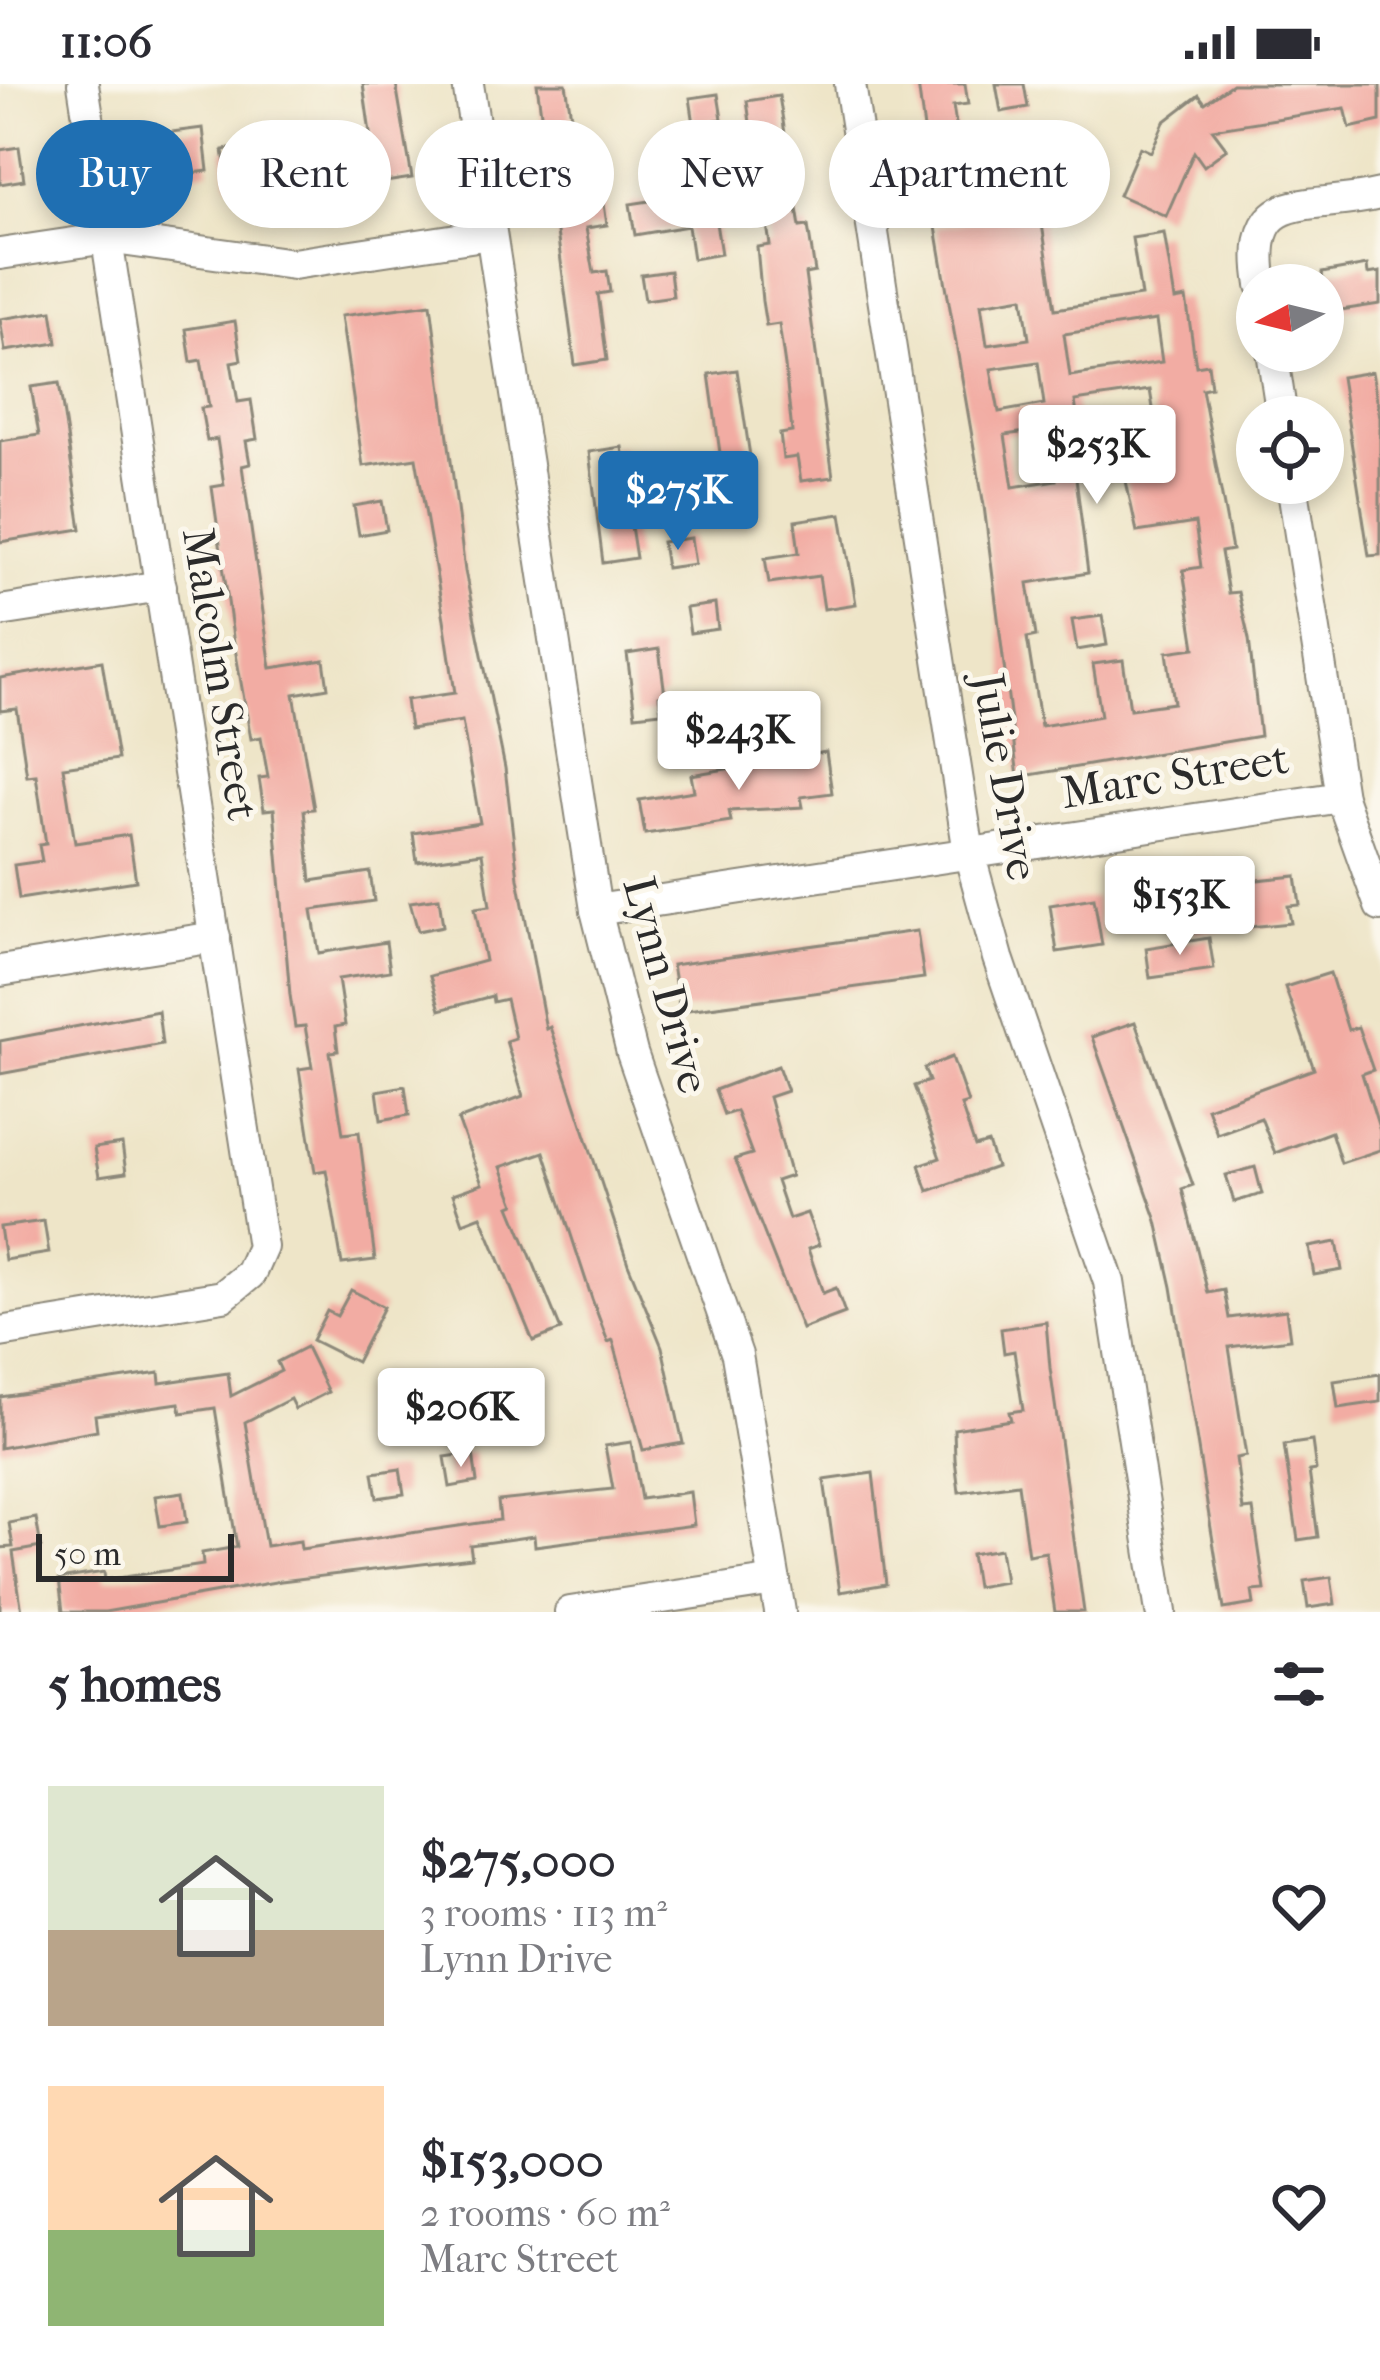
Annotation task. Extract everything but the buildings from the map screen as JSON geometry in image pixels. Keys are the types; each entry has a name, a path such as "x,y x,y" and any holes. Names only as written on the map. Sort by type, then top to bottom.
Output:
{"street":[{"name":"Malcolm Street","path":"0,1332 224,1297 250,1274 262,1247 83,84"},
{"name":"Lynn Drive","path":"468,84 596,910 632,1053 737,1355 777,1597"},
{"name":"Julie Drive","path":"850,84 969,853 998,958 1109,1282 1161,1612"},
{"path":"1259,264 1256,242 1268,218 1283,209 1380,194"},
{"path":"0,254 107,238 293,264 490,234"},
{"path":"1295,504 1341,796 1380,906"},
{"path":"0,611 161,586"},
{"name":"Marc Street","path":"596,910 1341,796"},
{"path":"0,970 215,937"},
{"path":"570,1612 777,1597"}]}
